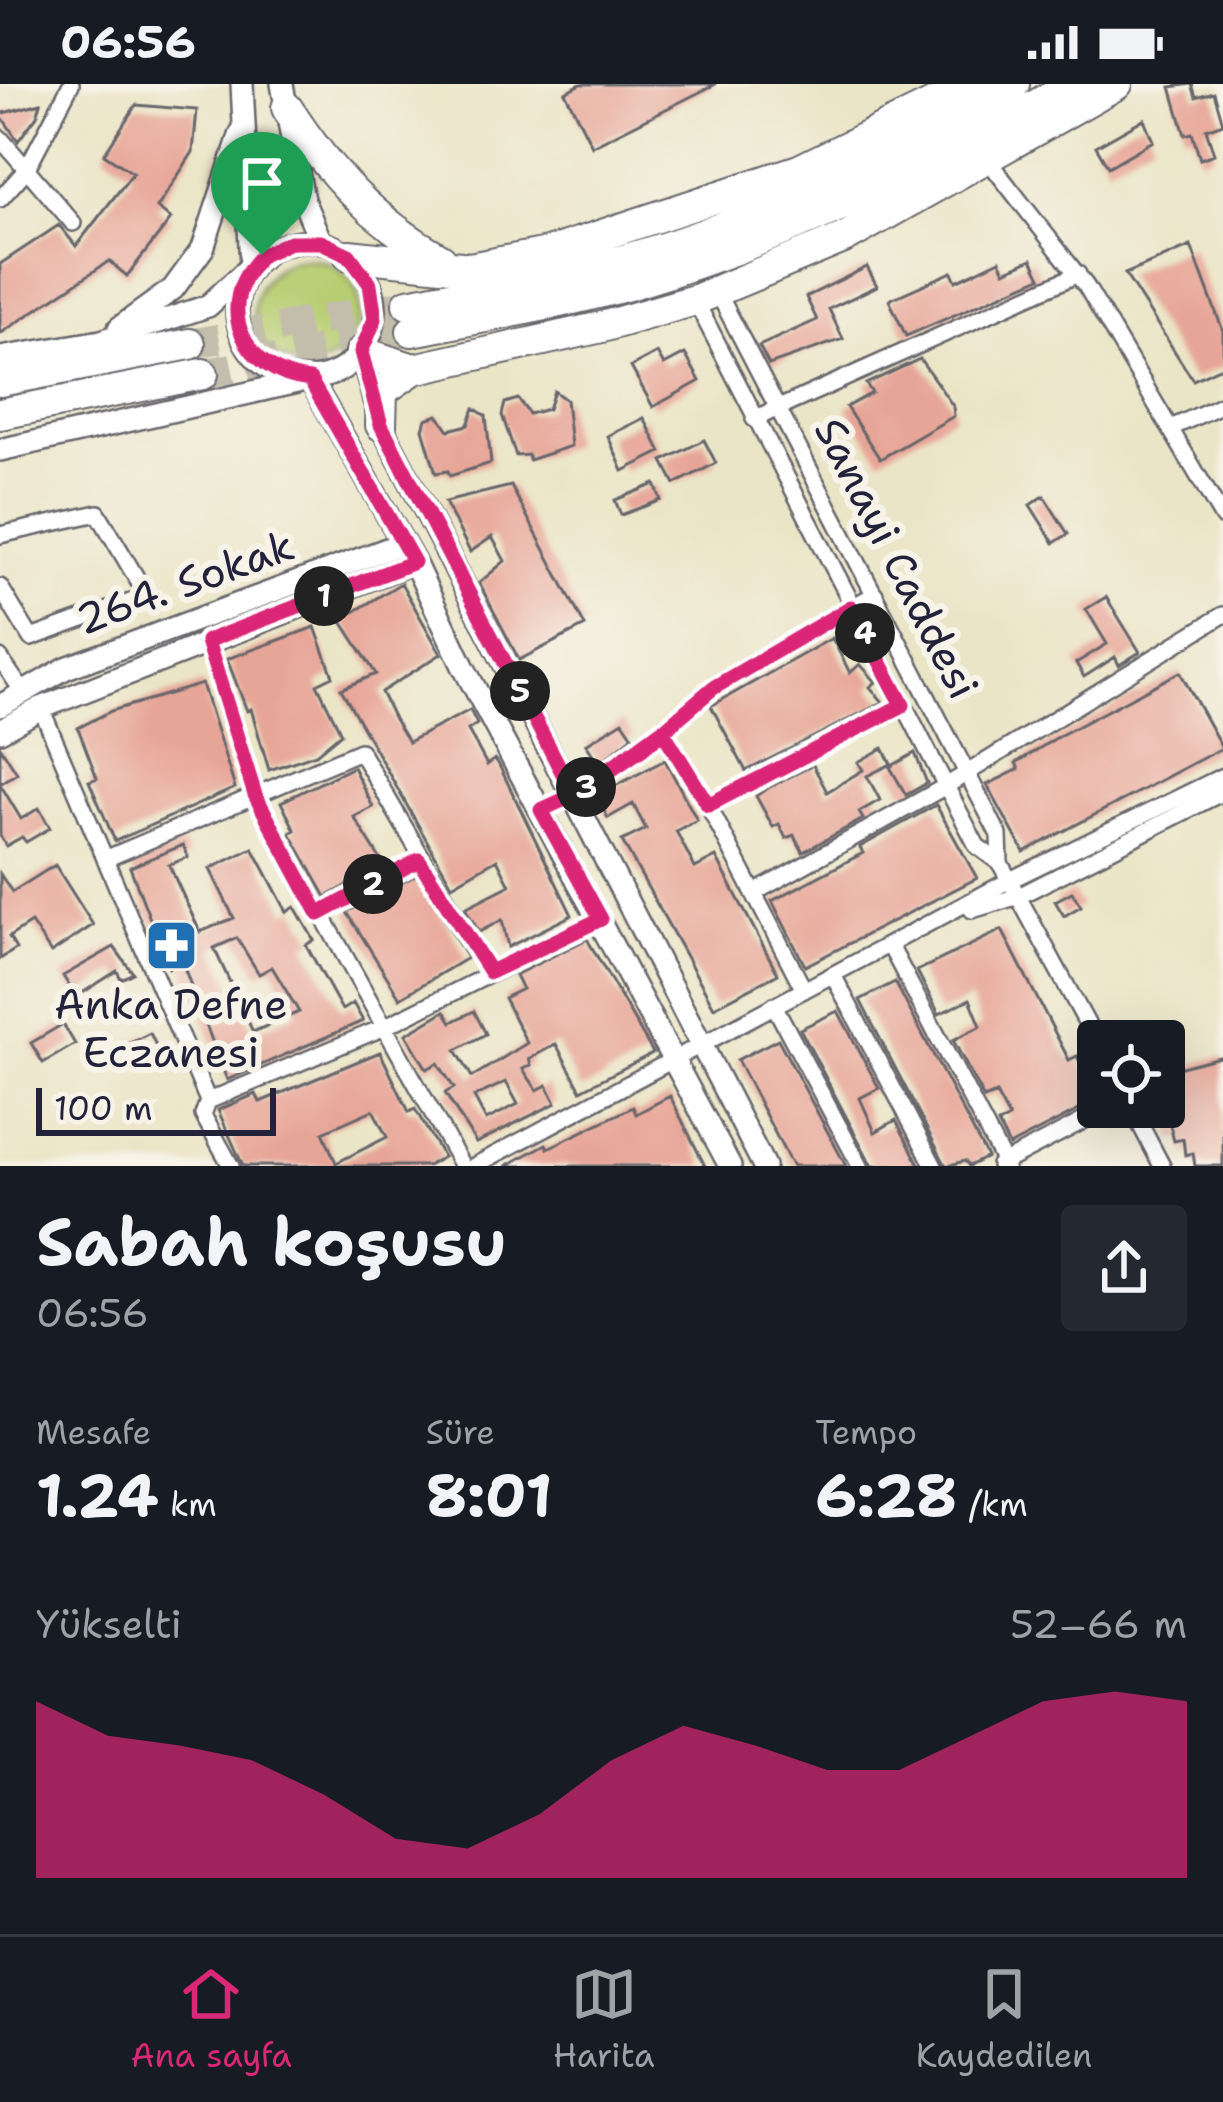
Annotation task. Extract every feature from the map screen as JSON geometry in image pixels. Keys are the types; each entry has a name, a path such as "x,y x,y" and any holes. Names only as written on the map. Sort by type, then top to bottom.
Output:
{"highway":[{"path":"335,248 470,268 598,238 799,170 974,84"},
{"path":"1014,84 874,164 691,238 410,318 628,285 882,185 1072,84"},
{"path":"381,425 382,391 414,369 602,327 706,295 846,237 1117,84"},
{"path":"285,96 325,167 365,207 418,246 470,268"},
{"path":"0,381 190,344"},
{"path":"361,352 414,369"},
{"path":"0,415 203,374"}],"main road":[{"path":"242,84 247,110 251,266 236,308 239,331 266,368 310,380 409,552 730,1166"},
{"path":"0,450 329,376 361,352 375,319 370,284 335,248 303,200 285,96"},
{"path":"100,341 173,290 203,248 221,206 247,110"},
{"path":"0,358 100,341 208,306 251,266 290,242 335,248"},
{"path":"361,352 381,425 704,1041 764,1166"},
{"name":"264. Sokak","path":"0,706 32,700 207,641 409,552"},
{"name":"264. Sokak","path":"0,730 66,668 409,552"},
{"path":"541,810 574,795"}],"street":[{"path":"0,199 26,170 71,84"},
{"path":"0,138 73,223"},
{"path":"987,159 1078,274 1223,518"},
{"path":"754,418 1078,274"},
{"name":"Sanayi Caddesi","path":"706,295 778,408 967,770 999,835 1000,862"},
{"name":"Sanayi Caddesi","path":"706,295 754,418 851,607 977,846 1000,862 1085,1020"},
{"path":"1171,428 1223,404"},
{"path":"0,536 98,513 147,596 32,638 0,587"},
{"path":"574,795 713,688 875,593"},
{"path":"754,893 946,786 1223,615"},
{"path":"207,641 255,795 462,1166"},
{"path":"0,658 32,700 105,859 208,1102 203,1115 231,1166"},
{"path":"708,805 903,705"},
{"path":"662,730 708,805 804,990"},
{"path":"105,859 360,751 419,860 490,972"},
{"path":"474,1166 672,1056 1010,880 1223,776"},
{"path":"946,917 1019,896 1223,793"},
{"path":"319,914 419,860"},
{"path":"208,1102 382,1028 601,919"},
{"path":"890,946 1002,1165 1077,1125"},
{"path":"833,975 934,1166"},
{"path":"775,1005 860,1166"},
{"path":"1142,1128 1162,1166"}],"green space":[{"path":"307,259 327,263 344,275 356,292 360,312 356,332 344,349 327,361 307,365 287,361 270,349 258,332 254,312 258,292 270,275 287,263"}],"building":[{"path":"581,84 716,84 592,146 565,92"},
{"path":"1192,84 1196,97 1214,92 1223,123 1206,129 1214,154 1200,159 1192,133 1185,135 1171,87"},
{"path":"41,103 37,116 18,141 0,114"},
{"path":"136,105 197,110 193,152 157,208 171,219 127,276 109,261 0,334 0,264 59,225 76,246 133,173 104,154"},
{"path":"1144,119 1153,141 1108,167 1096,146"},
{"path":"1191,246 1223,331 1223,366 1193,380 1125,274"},
{"path":"1032,259 1041,277 906,336 889,300 952,272 956,281 1000,260 1005,271"},
{"path":"867,267 877,286 829,309 843,339 769,365 759,346 817,320 806,297"},
{"path":"657,353 664,365 685,354 700,381 653,407 631,367"},
{"path":"920,359 953,406 954,416 880,459 846,407 872,393 866,384"},
{"path":"554,391 566,400 571,446 529,460 528,455 516,456 502,415 505,403 518,399 529,414 548,409"},
{"path":"474,408 486,416 491,463 450,476 448,471 436,473 423,429 426,419 438,415 449,430 468,425"},
{"path":"644,418 661,452 623,471 608,436"},
{"path":"704,440 716,463 675,484 663,461"},
{"path":"655,484 661,500 621,515 615,500"},
{"path":"511,486 585,626 519,660 479,583 505,561 492,537 470,552 445,502"},
{"path":"1044,496 1068,534 1054,543 1030,505"},
{"path":"401,583 441,654 381,692 394,719 408,742 470,710 477,724 468,730 487,765 495,759 499,765 572,915 508,947 502,920 479,932 465,908 510,885 497,859 452,885 341,689 376,674 341,620"},
{"path":"1106,597 1140,652 1119,665 1115,657 1084,677 1076,663 1107,644 1086,609"},
{"path":"315,627 333,676 317,684 341,733 316,754 269,770 251,709 247,711 227,659"},
{"path":"832,638 850,673 860,664 876,682 870,687 883,702 746,771 711,706"},
{"path":"1180,672 1222,748 1024,852 987,785 1019,769 1016,763 1059,736"},
{"path":"202,684 235,788 115,841 89,781 97,778 78,728 111,711"},
{"path":"623,721 633,736 599,764 586,744"},
{"path":"0,746 17,773 0,784"},
{"path":"883,748 891,764 867,776 880,800 859,812 863,819 803,852 794,835 786,838 779,824 773,827 756,796 813,765 827,792 863,770 858,762"},
{"path":"915,753 927,783 906,795 890,767"},
{"path":"665,760 697,820 676,831 695,868 716,857 778,974 714,1007 622,841 646,829 633,804 608,818 596,796"},
{"path":"353,767 373,807 354,817 384,865 326,897 290,833 295,830 281,802"},
{"path":"0,784 21,819 39,808 50,828 26,842 22,837 6,846 0,835"},
{"path":"936,805 977,878 805,966 772,901 863,853 860,847"},
{"path":"183,845 188,857 169,865 200,932 234,918 210,869 253,848 287,912 295,907 314,940 306,945 342,1010 353,1003 363,1021 227,1080 182,962 169,968 130,867","holes":["237,938 259,974 272,967 299,1012 253,1032 214,948"]},
{"path":"55,865 93,925 51,953 31,923 9,937 16,949 0,959 0,874 12,892"},
{"path":"418,874 467,958 400,998 347,912"},
{"path":"1072,892 1081,906 1064,916 1055,901"},
{"path":"1002,930 1069,1060 1077,1056 1077,1111 1009,1146 998,1124 1009,1118 996,1094 984,1099 953,1040 981,1026 970,999 939,1014 917,971"},
{"path":"587,939 653,1053 581,1090 556,1044 529,1059 531,1065 523,1069 537,1090 547,1085 556,1103 476,1143 445,1093 454,1088 438,1063 427,1069 406,1034 445,1011 452,1022 474,1011 486,1034 456,1050 472,1077 527,1043 504,998 522,989 515,975","holes":["506,1082 518,1104 486,1120 474,1097"]},
{"path":"114,947 133,973 121,979 117,971 76,997 63,976"},
{"path":"895,982 987,1157 969,1166 965,1161 946,1166 860,1000"},
{"path":"838,1011 879,1088 860,1098 875,1132 896,1120 920,1166 872,1166 800,1029"},
{"path":"63,1024 75,1044 43,1063 31,1043"},
{"path":"150,1033 161,1056 137,1067 126,1045"},
{"path":"778,1039 846,1166 793,1166 789,1160 737,1060"},
{"path":"380,1052 409,1112 415,1109 443,1157 427,1166 243,1166 218,1110 256,1094 260,1102","holes":["373,1110 387,1137 336,1163 323,1132"]},
{"path":"1223,1056 1223,1166 1195,1166 1193,1153 1185,1155 1183,1139 1174,1141 1171,1128 1185,1128 1185,1066"},
{"path":"670,1096 705,1166 506,1166 546,1144 548,1148 633,1107 636,1114"}],"tunnel":[{"path":"190,344 408,304"},
{"path":"203,374 412,331"}],"place":[{"name":"Anka Defne Eczanesi","path":"171,945"}],"route":[{"path":"262,255 240,286 239,331 249,351 266,368 310,380 414,562 207,641 255,795 319,914 419,860 490,972 601,919 541,810 574,795 662,730 708,805 903,705 851,607 713,688 662,730 642,749 574,795 381,425 361,352 375,319 375,301 362,268 349,255 321,242 290,242 262,255"}]}
